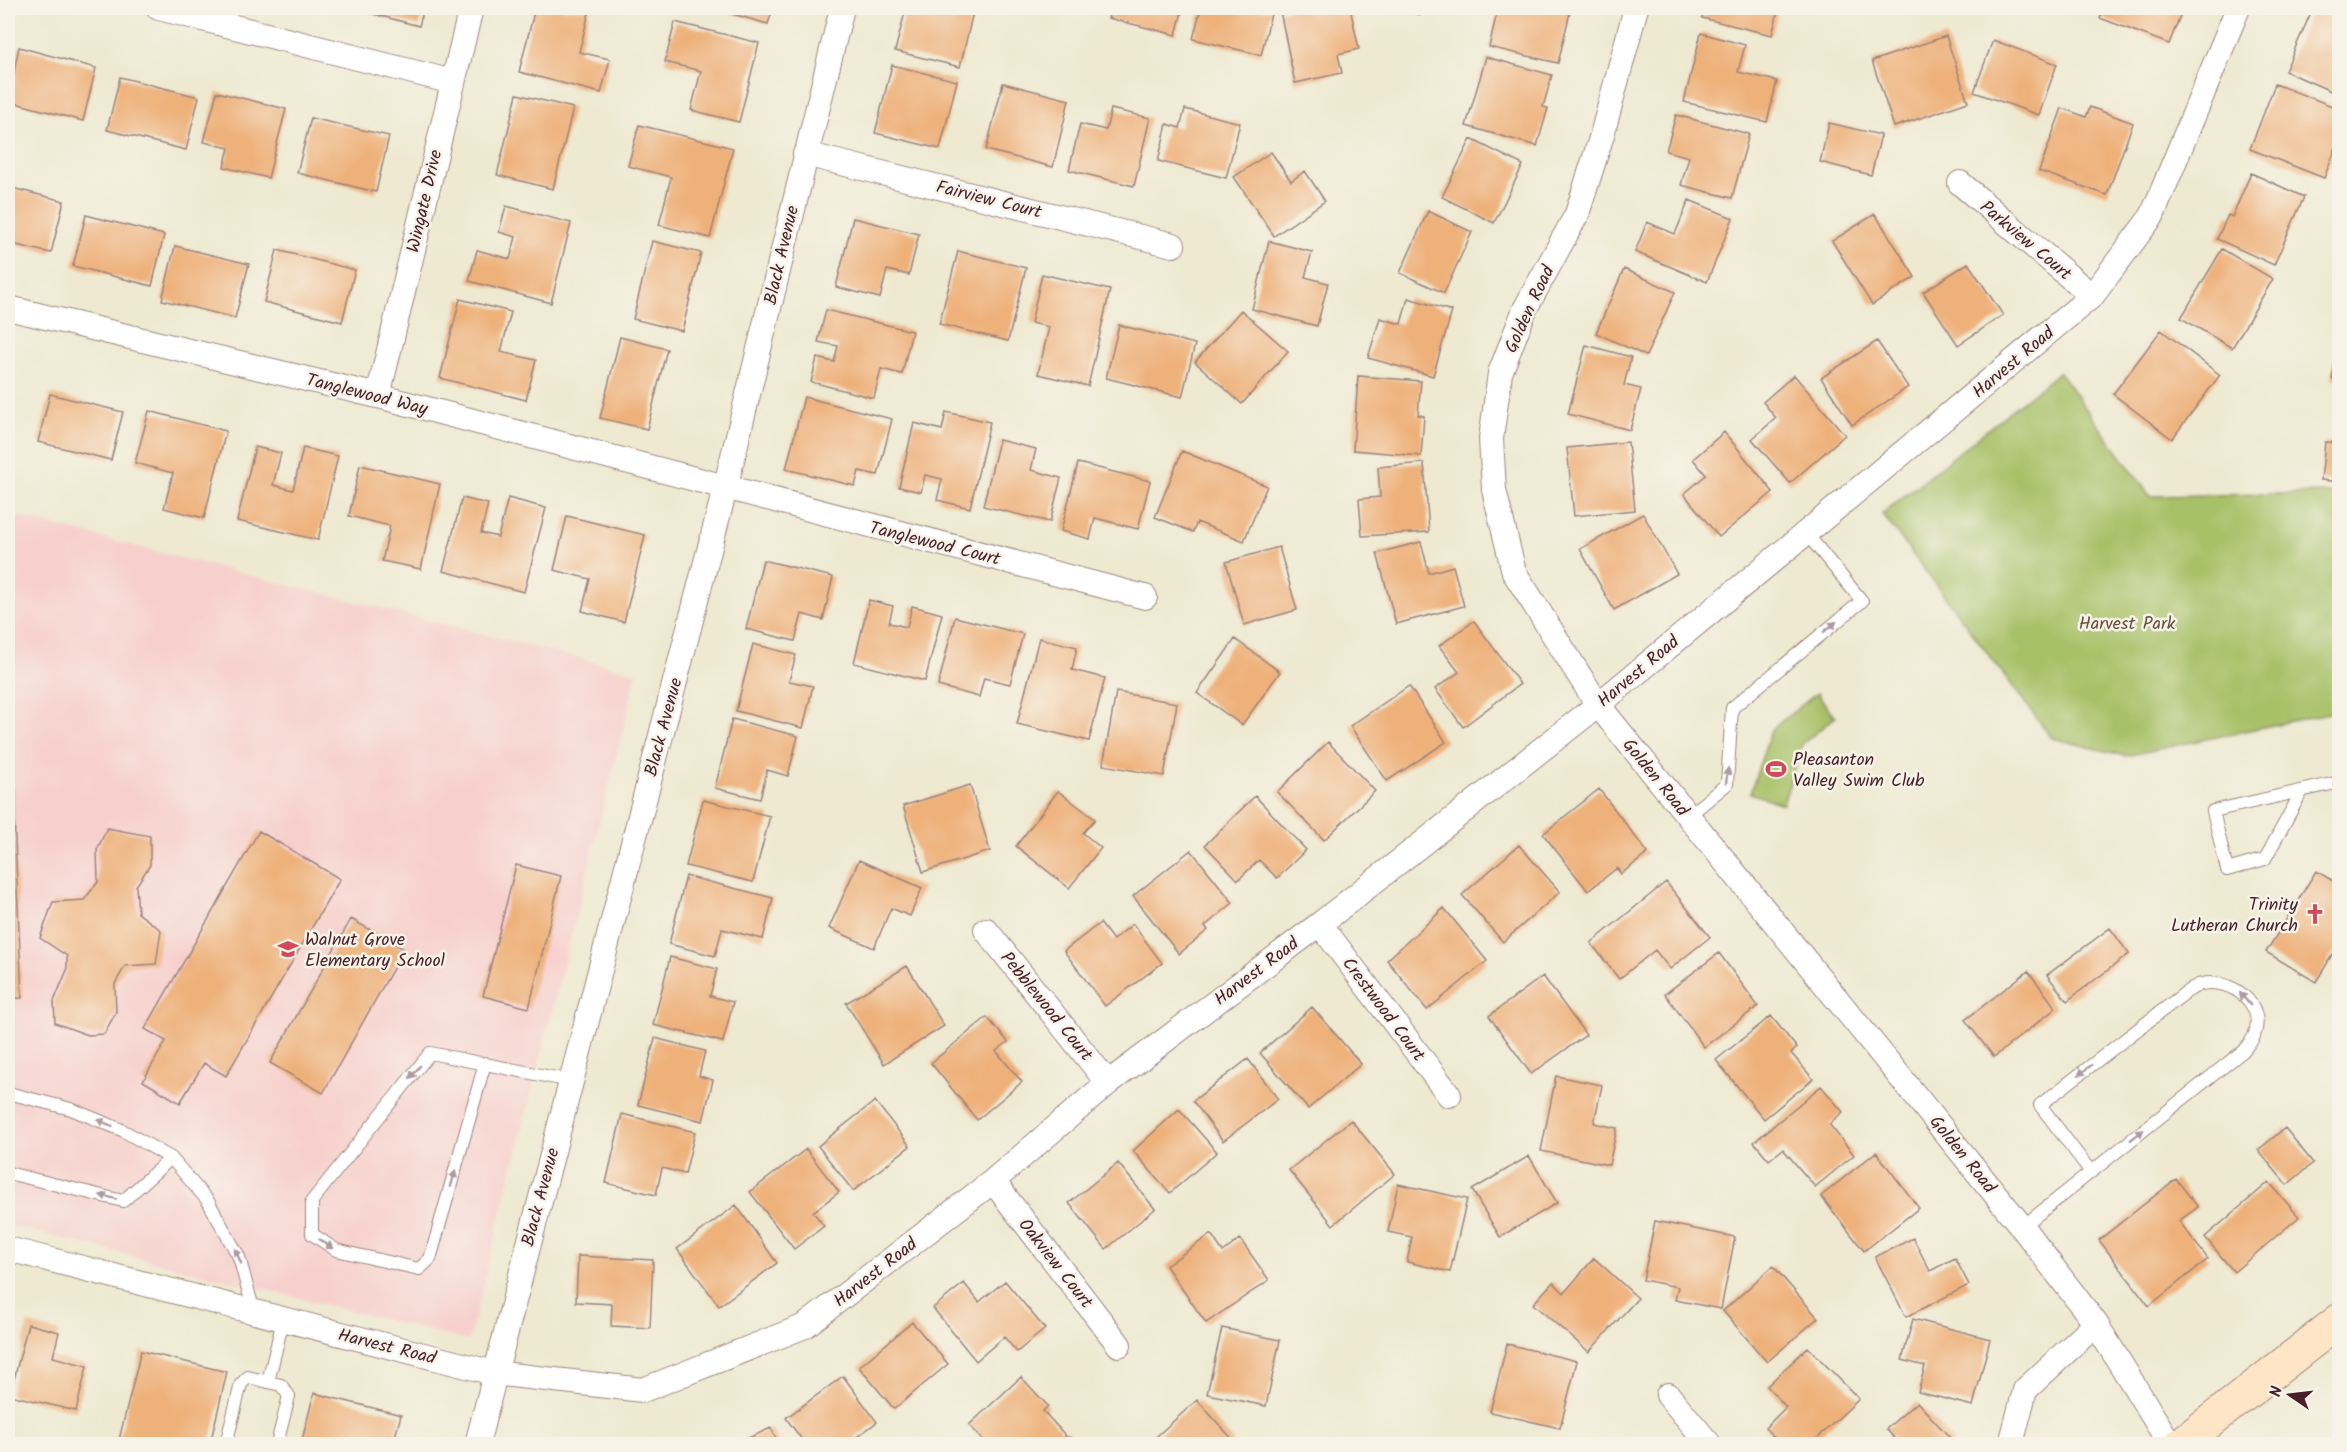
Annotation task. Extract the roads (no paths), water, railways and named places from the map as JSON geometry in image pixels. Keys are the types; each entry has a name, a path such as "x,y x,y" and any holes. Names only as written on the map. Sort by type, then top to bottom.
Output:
{"main road":[{"path":"2181,1444 2340,1320"}],"street":[{"path":"159,8 453,82"},
{"name":"Wingate Drive","path":"378,396 471,8"},
{"name":"Black Avenue","path":"477,1444 725,489 842,8"},
{"name":"Golden Road","path":"1636,8 1602,135 1576,214 1525,309 1500,373 1491,439 1494,490 1514,572 1598,705 2022,1227 2096,1324 2170,1444"},
{"name":"Harvest Road","path":"8,1249 494,1373 643,1390 805,1326 993,1180 1108,1083 1320,924 1598,705 2092,296 2152,216 2238,8"},
{"name":"Fairview Court","path":"805,154 1173,245"},
{"name":"Parkview Court","path":"1960,183 2092,296"},
{"name":"Tanglewood Way","path":"8,308 378,396 725,489"},
{"name":"Tanglewood Court","path":"725,489 1145,597"},
{"name":"Crestwood Court","path":"1320,924 1449,1095"},
{"name":"Pebblewood Court","path":"986,930 1108,1083"},
{"name":"Oakview Court","path":"993,1180 1119,1345"},
{"path":"2011,1444 2025,1390 2096,1324"},
{"path":"1668,1395 1709,1444"}],"lane":[{"path":"1688,816 1727,784 1732,708 1862,601 1806,533"},
{"path":"2302,790 2265,860 2228,870 2213,811 2302,790 2340,782"},
{"path":"2022,1227 2243,1052 2254,1036 2257,1018 2249,1001 2236,988 2218,983 2200,984 2185,993 2040,1105 2091,1172"},
{"path":"485,1063 430,1259 419,1269 336,1250 312,1234 312,1201 430,1053 485,1063 571,1081"},
{"path":"8,1095 71,1109 122,1130 171,1158 208,1201 239,1257 254,1312"},
{"path":"8,1173 123,1201 171,1158"},
{"path":"268,1382 283,1320"},
{"path":"226,1444 241,1384 248,1377 281,1385 289,1396 277,1444"}],"place":[{"name":"Pleasanton Valley Swim Club","path":"1776,769"},
{"name":"Trinity Lutheran Church","path":"2315,914"},
{"name":"Walnut Grove Elementary School","path":"288,949"}],"park label":[{"name":"Harvest Park","path":"2127,623"}]}
